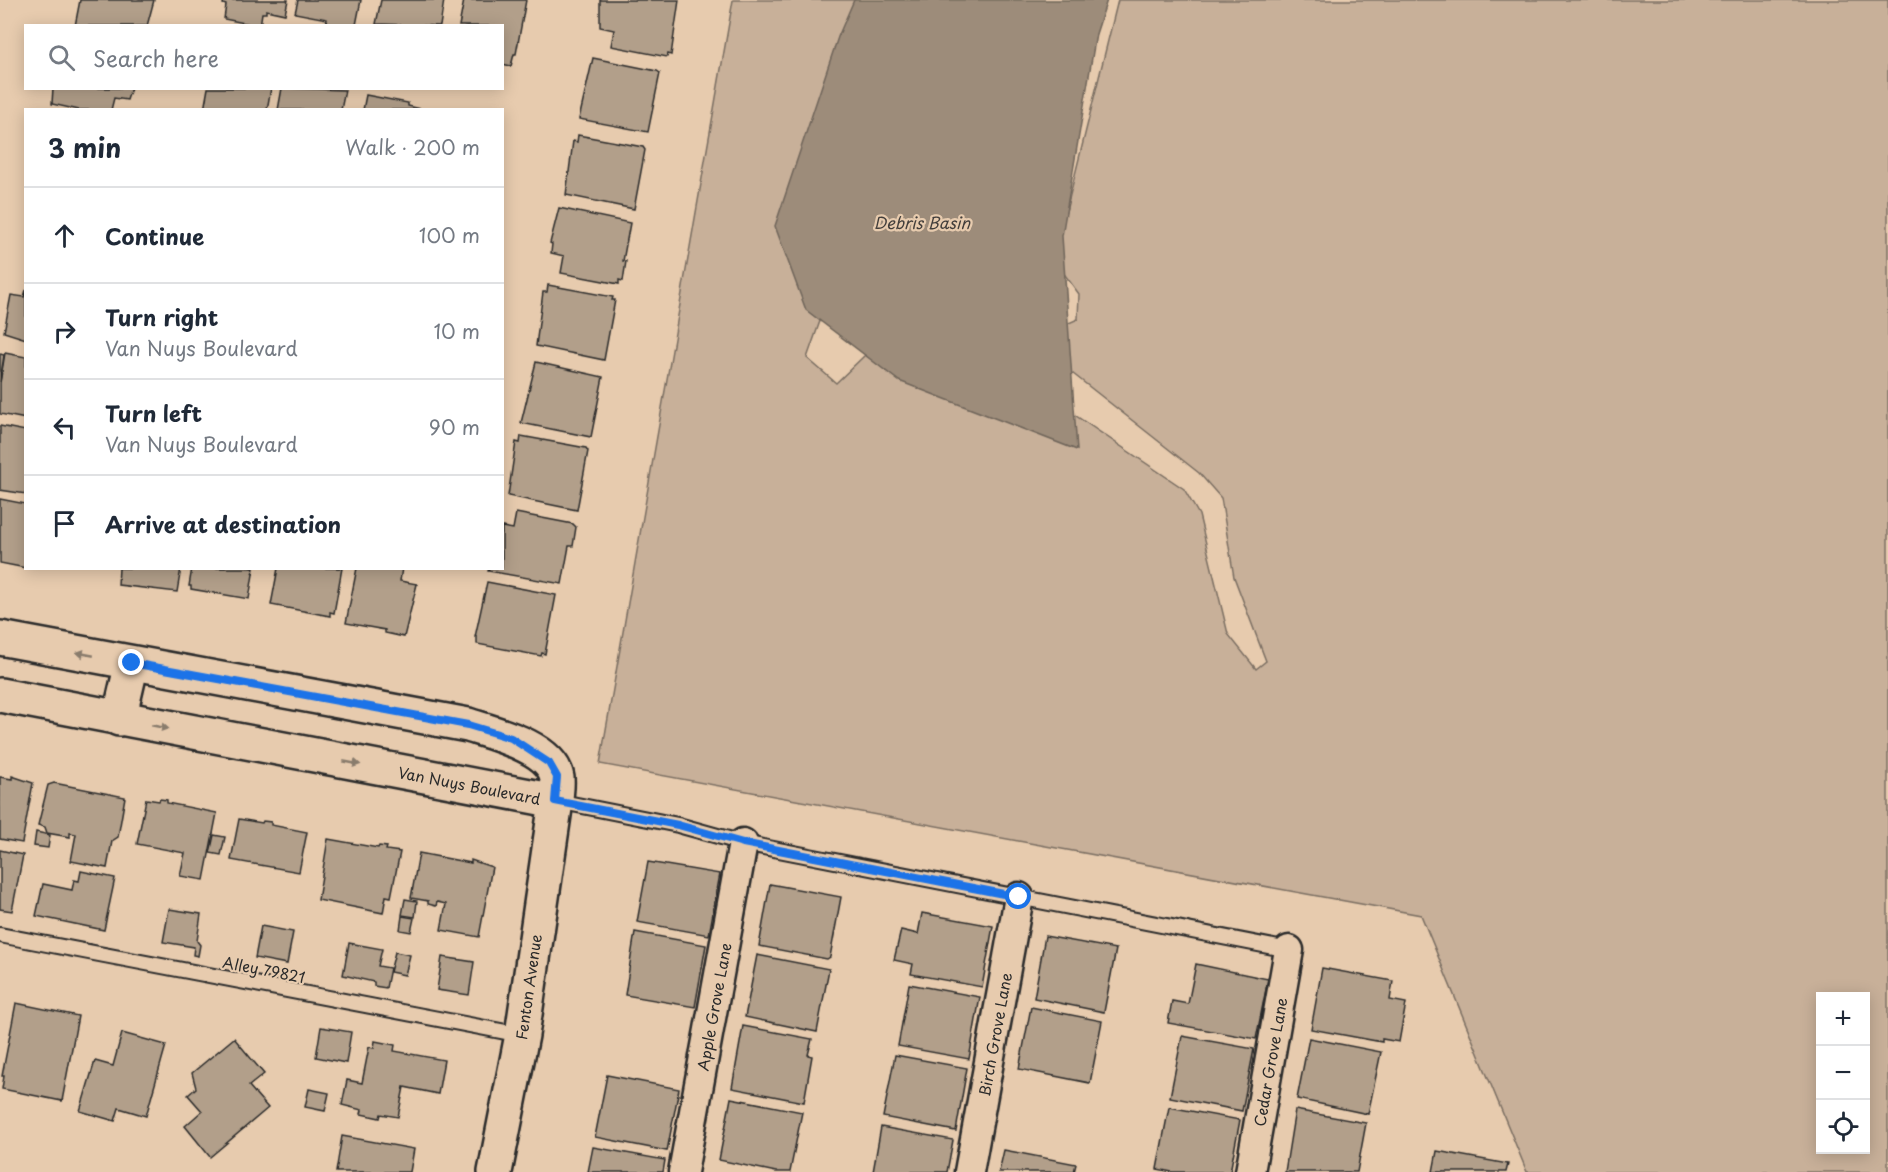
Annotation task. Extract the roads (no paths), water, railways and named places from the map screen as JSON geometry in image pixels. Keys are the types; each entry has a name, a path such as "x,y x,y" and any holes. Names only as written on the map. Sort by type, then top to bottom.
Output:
{"street":[{"name":"Van Nuys Boulevard","path":"0,638 468,725 511,738 549,763 557,777 555,801 0,695"},
{"path":"119,719 132,663"},
{"name":"Fenton Avenue","path":"495,1172 522,1035 555,801"},
{"name":"Apple Grove Lane","path":"683,1172 743,843"},
{"name":"Birch Grove Lane","path":"969,1172 1019,897"},
{"name":"Cedar Grove Lane","path":"1250,1172 1289,950"}],"lane":[{"path":"555,801 678,825 743,843 1289,950"},
{"name":"Alley 79821","path":"0,935 522,1035"}],"water":[{"name":"Debris Basin","path":"854,0 1107,0 1096,34 1062,236 1077,450 899,381 806,310 775,226 838,37"}]}
